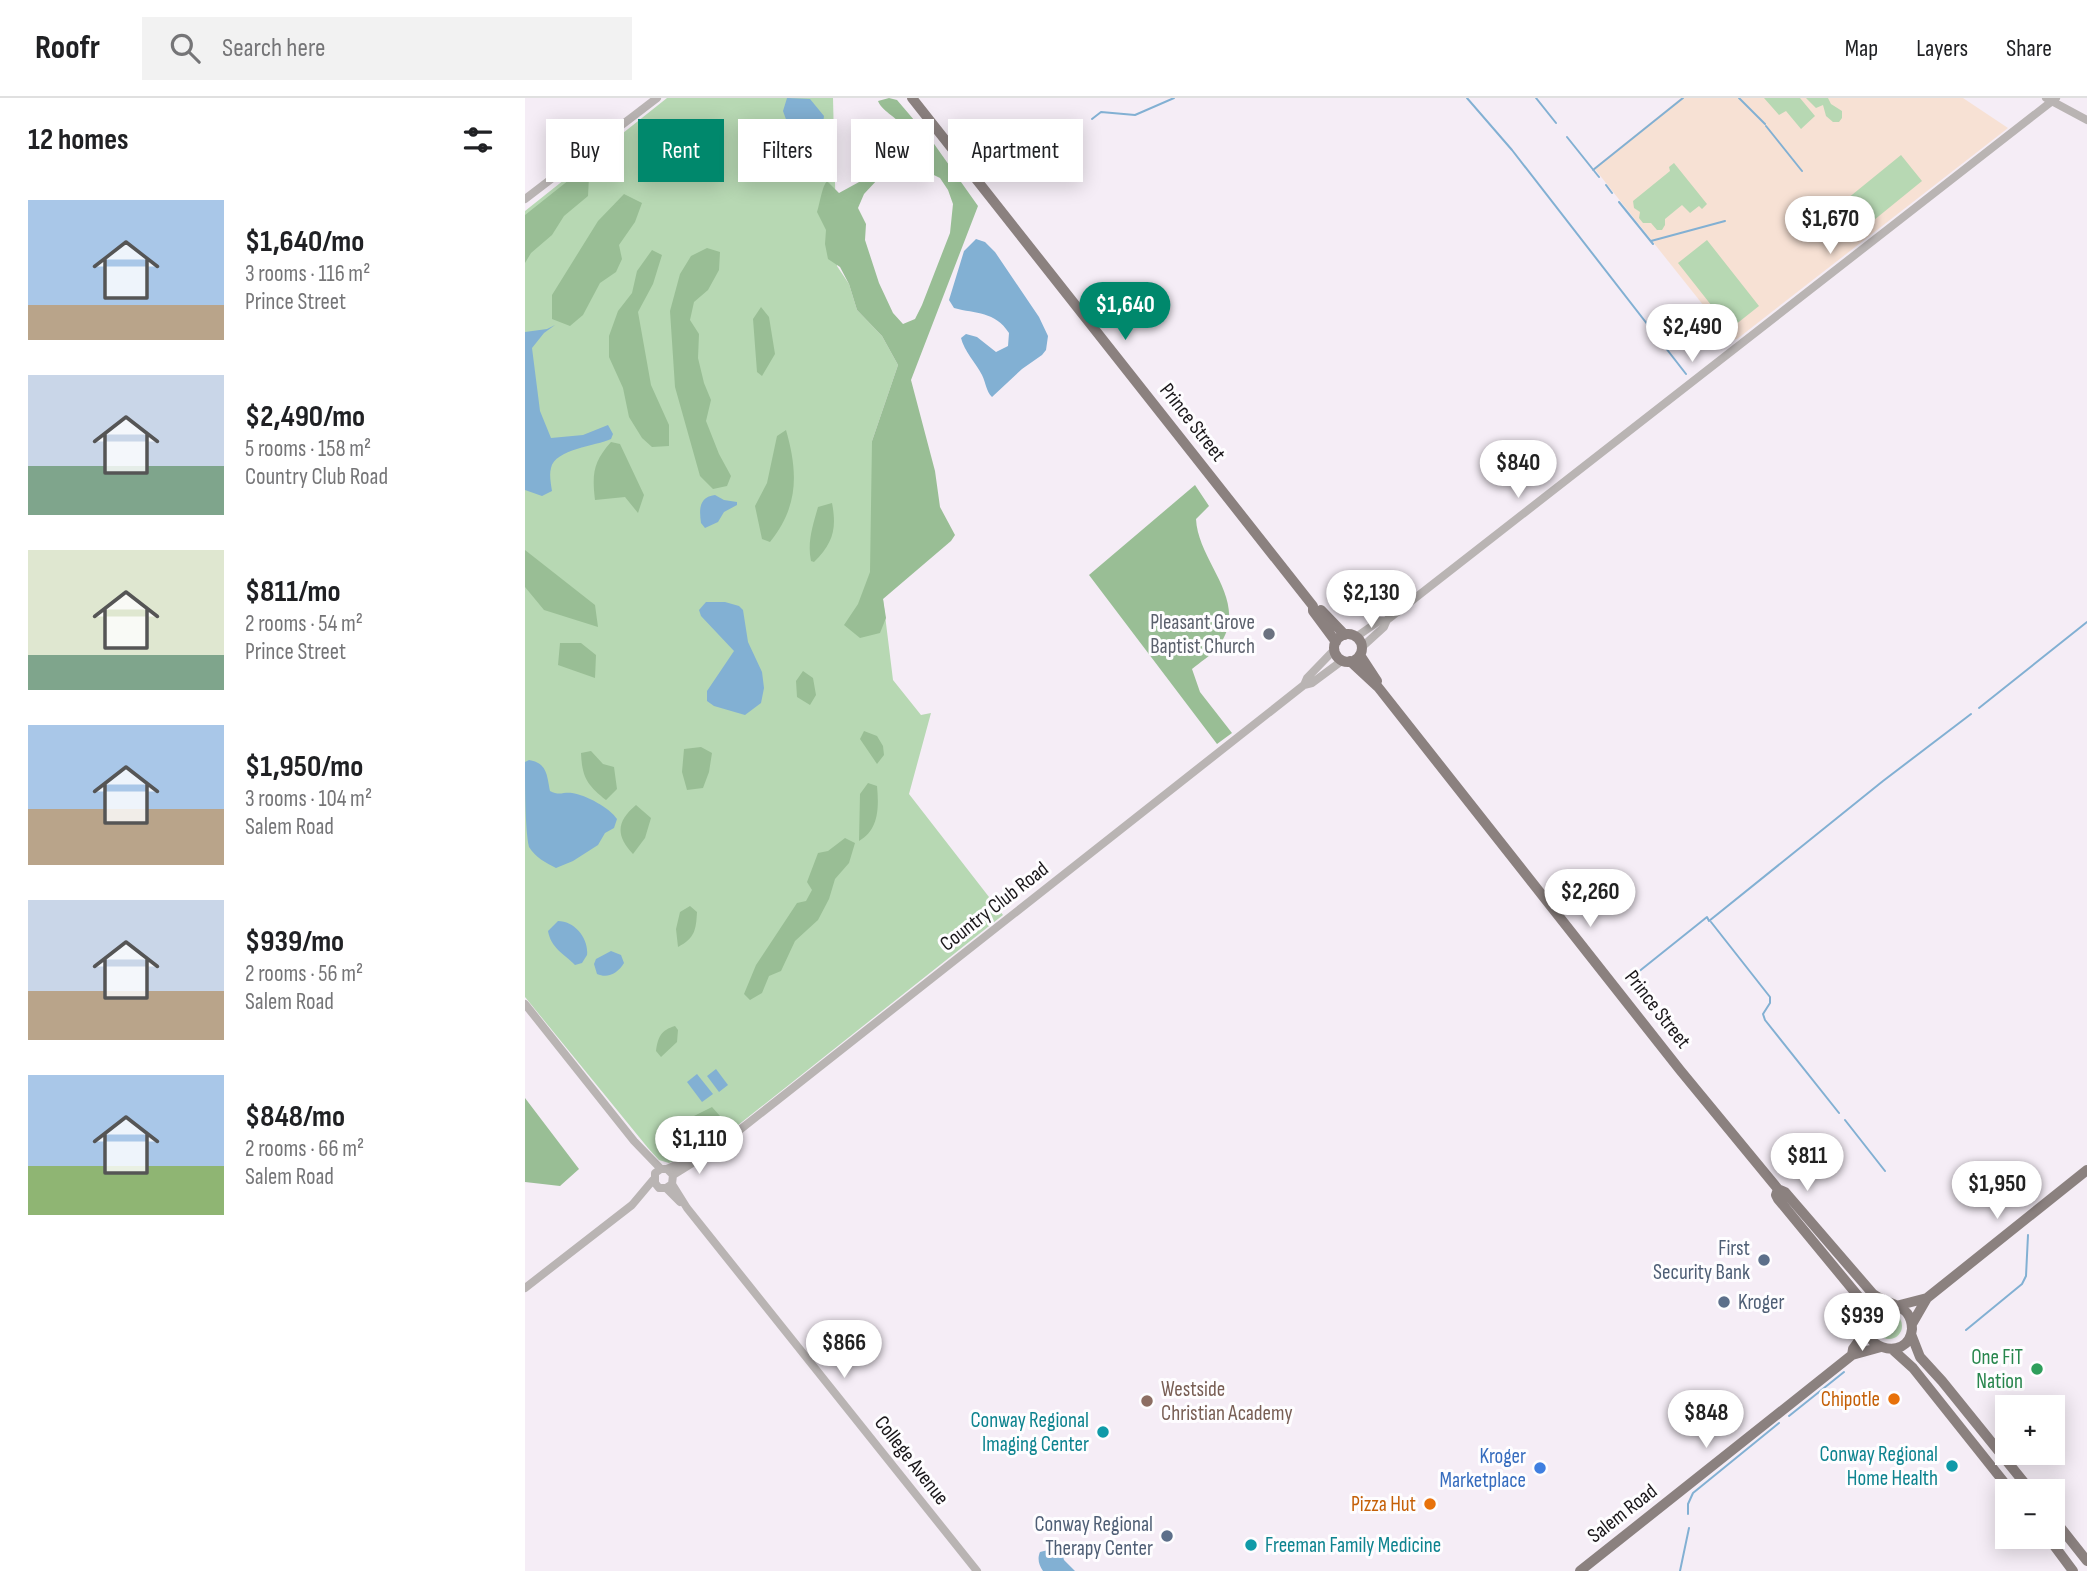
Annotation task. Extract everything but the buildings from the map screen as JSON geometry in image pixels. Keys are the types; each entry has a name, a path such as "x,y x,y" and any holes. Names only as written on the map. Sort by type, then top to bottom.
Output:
{"main road":[{"name":"Prince Street","path":"912,98 1313,606 1313,611 1378,681 1378,687 1859,1297 1868,1325"},
{"path":"1887,1348 1904,1344 1927,1298 2087,1170"},
{"name":"Prince Street","path":"1778,1194 1788,1200 1807,1223 1814,1226 1873,1294 1893,1305"},
{"path":"1927,1298 1877,1309 1868,1325 1872,1340 1908,1362 2001,1479"},
{"path":"1893,1305 1907,1312 1920,1357 2021,1479"},
{"name":"Salem Road","path":"1852,1355 1868,1325"},
{"name":"Salem Road","path":"1580,1571 1852,1355 1887,1348"},
{"path":"1937,1398 1946,1400 1963,1421 1979,1426"},
{"path":"2065,1537 2087,1561"},
{"path":"2057,1549 2073,1571"}],"street":[{"path":"525,200 657,98"},
{"path":"2051,99 2087,120"},
{"name":"Country Club Road","path":"1304,685 1307,678 1348,648 1384,627 1386,621 2051,99"},
{"name":"Country Club Road","path":"525,1288 663,1179 718,1147 1304,685 1312,683 1348,648"},
{"name":"College Avenue","path":"525,1004 977,1571"}],"shaded area":[{"path":"1681,98 1963,98 2008,128 1737,339 1731,340 1594,168"}],"green space":[{"path":"667,98 833,98 834,119 738,119 738,182 835,182 837,266 849,284 857,310 882,336 898,365 872,441 883,599 893,680 921,715 931,713 909,794 1003,915 713,1145 669,1163 659,1160 648,1148 525,997 525,211 561,182 624,182 624,132 638,121 638,182 724,182 724,119 641,119"},
{"path":"889,98 897,100 913,119 895,119 878,101"},
{"path":"1764,98 1800,98 1815,116 1801,129 1786,111 1779,115"},
{"path":"1806,98 1828,98 1831,104 1842,111 1842,118 1839,122 1833,122 1826,116 1823,105 1816,108"},
{"path":"934,144 948,164 948,182 961,182 978,206 911,380 935,471 940,507 955,535 883,599 886,618 880,633 860,638 844,625 858,604 870,572 872,441 898,365 882,336 857,310 849,284 840,267 828,259 826,230 817,212 826,182 839,193 859,182 875,182 864,194 858,208 866,224 865,240 879,283 893,313 903,324 915,319 950,233 953,204 940,178 934,175"},
{"path":"1901,155 1922,181 1863,229 1842,203"},
{"path":"1674,163 1707,204 1690,213 1682,205 1665,219 1662,230 1657,230 1651,223 1643,223 1633,201 1670,171 1669,167"},
{"path":"566,182 589,182 588,196 564,216 552,235 531,253 525,263 525,215"},
{"path":"624,194 642,203 635,222 619,245 622,259 616,272 600,283 583,315 570,326 552,319 552,295 598,221"},
{"path":"1707,240 1759,306 1730,329 1678,263"},
{"path":"707,248 720,252 719,270 708,290 694,302 690,320 699,334 698,358 711,400 706,421 731,476 727,486 713,489 700,476 675,387 670,311 680,274 691,256"},
{"path":"652,250 662,255 653,284 638,312 651,385 669,425 669,446 652,447 642,438 629,417 623,388 609,357 609,336 618,311 632,293 637,271"},
{"path":"761,307 769,317 775,354 762,376 757,372 753,319"},
{"path":"786,430 794,474 791,502 780,529 770,542 762,539 755,506 767,483 777,436"},
{"path":"611,442 620,444 644,495 638,513 625,497 595,500 595,469 600,456"},
{"path":"1195,485 1209,506 1196,519 1199,535 1227,598 1229,614 1227,630 1218,647 1192,669 1200,692 1232,733 1217,744 1089,575"},
{"path":"832,503 832,535 826,548 814,562 811,561 810,540 818,507"},
{"path":"525,550 595,605 598,627 544,610 525,587"},
{"path":"560,643 581,643 596,655 595,678 558,665"},
{"path":"803,671 813,678 816,695 810,705 797,697 796,681"},
{"path":"864,731 877,736 883,746 884,755 877,764 860,739"},
{"path":"701,747 712,753 709,772 703,788 687,790 682,772 684,749"},
{"path":"591,751 603,764 614,767 617,789 606,800 594,790 584,774 581,753"},
{"path":"868,783 877,786 876,817 871,831 859,841 860,794"},
{"path":"636,805 651,818 645,838 633,854 623,841 621,828 625,817"},
{"path":"845,838 855,843 849,863 835,879 829,899 818,920 795,941 781,971 769,976 762,993 750,1000 744,994 756,965 797,903 806,901 812,890 807,882 818,853 828,851"},
{"path":"690,906 697,912 695,929 691,937 678,947 676,929 680,912"},
{"path":"675,1026 678,1030 677,1042 661,1057 656,1051 659,1038 663,1032"},
{"path":"525,1098 579,1169 560,1186 525,1182"},
{"path":"712,1107 720,1116 724,1127 714,1138 690,1147 687,1135 692,1129 692,1117"},
{"path":"1889,1313 1898,1317 1902,1326 1898,1335 1889,1339 1880,1335 1876,1326 1880,1317"}],"water":[{"path":"787,98 810,99 824,119 786,119 783,111"},
{"path":"976,239 985,242 995,252 1039,317 1048,336 1046,350 1042,355 1022,369 992,397 961,338 966,334 977,337 996,352 1008,346 1009,333 991,317 954,308 949,300 964,251"},
{"path":"555,325 544,333 532,348 540,411 551,438 583,435 608,425 613,434 611,439 560,456 551,468 552,491 542,496 525,490 525,332"},
{"path":"715,495 737,502 737,505 724,512 718,522 705,528 701,523 701,505 706,498"},
{"path":"706,602 725,602 743,610 748,642 762,672 764,688 761,703 745,715 714,706 707,701 707,691 734,651 701,616 699,610"},
{"path":"529,760 543,767 550,791 584,796 603,806 617,819 614,828 605,833 598,845 556,868 538,857 529,847 525,762"},
{"path":"558,921 570,924 583,937 587,955 582,963 575,965 552,942 548,931"},
{"path":"611,951 621,955 624,963 612,974 597,974 594,964 596,959"},
{"path":"716,1069 728,1085 719,1092 707,1076"},
{"path":"697,1074 713,1094 702,1102 687,1082"},
{"path":"1060,1546 1064,1560 1075,1571 1043,1571 1039,1562 1040,1552"}],"waterway":[{"path":"1092,119 1101,112 1135,115 1174,98"},
{"path":"1467,98 1512,150 1686,374"},
{"path":"1536,98 1556,123"},
{"path":"1593,170 1683,98"},
{"path":"1739,98 1765,124"},
{"path":"1766,126 1802,171"},
{"path":"1567,137 1599,177"},
{"path":"1606,185 1612,193"},
{"path":"1619,202 1653,244"},
{"path":"1651,241 1725,221"},
{"path":"1979,708 2087,622"},
{"path":"1637,973 1707,917 1709,921 1971,714"},
{"path":"1711,922 1770,997 1770,1003 1763,1014 1765,1020 1839,1113"},
{"path":"1845,1120 1885,1171"},
{"path":"1966,1330 2022,1284 2026,1276 2028,1235"},
{"path":"1789,1416 1844,1372"},
{"path":"1688,1514 1688,1504 1693,1493 1779,1423"},
{"path":"1680,1571 1689,1528"}],"place":[{"name":"Pleasant Grove Baptist Church","path":"1269,634"},
{"name":"First Security Bank","path":"1764,1260"},
{"name":"Kroger","path":"1724,1302"},
{"name":"One FiT Nation","path":"2037,1369"},
{"name":"Chipotle","path":"1894,1399"},
{"name":"Westside Christian Academy","path":"1147,1401"},
{"name":"Conway Regional Imaging Center","path":"1103,1432"},
{"name":"Conway Regional Home Health","path":"1952,1466"},
{"name":"Kroger Marketplace","path":"1540,1468"},
{"name":"Pizza Hut","path":"1430,1504"},
{"name":"Conway Regional Therapy Center","path":"1167,1536"},
{"name":"Freeman Family Medicine","path":"1251,1545"}]}
